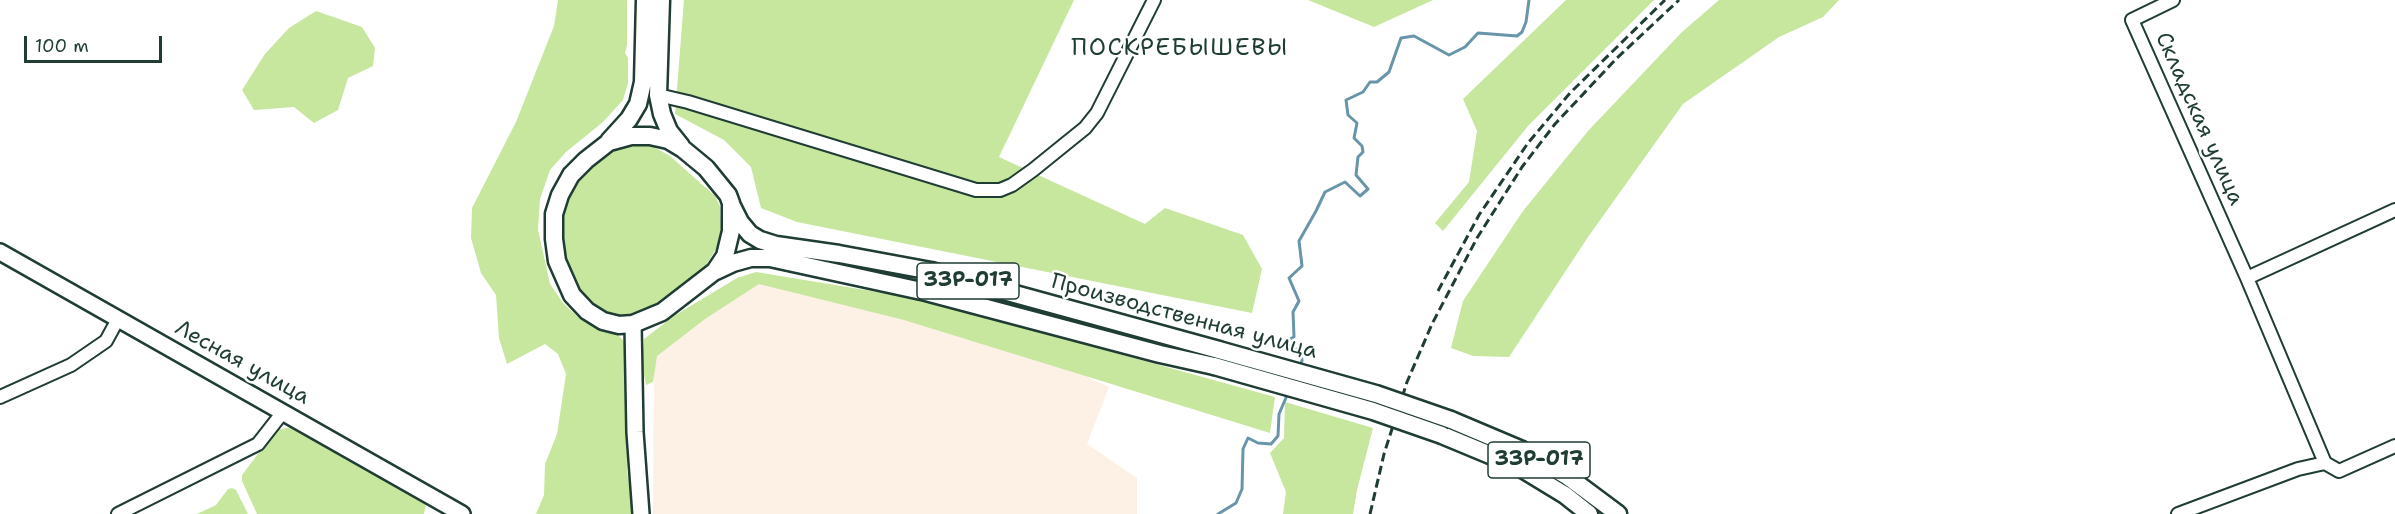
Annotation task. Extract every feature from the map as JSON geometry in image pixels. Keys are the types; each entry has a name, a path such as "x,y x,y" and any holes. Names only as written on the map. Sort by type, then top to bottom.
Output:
{"highway":[{"name":"33Р-017","path":"609,142 631,136 650,136 668,141 683,149 706,168 721,184 731,203 731,231 725,256 716,271 662,312 633,324 619,325 603,321 587,311 572,295 557,261 554,214 560,195 571,175 609,142 629,119 638,104 643,82 645,0"},
{"name":"33Р-017","path":"661,0 658,95 669,131 683,149"},
{"name":"Производственная улица","path":"731,203 740,222 750,234 768,243 931,271 1376,394 1447,428 1518,467 1564,495 1589,514"},
{"name":"Производственная улица","path":"716,271 751,258 770,258 927,292 1160,354 1214,366 1373,411 1447,428 1522,450 1568,476 1618,514"}],"main road":[{"name":"Лесная улица","path":"0,252 462,514"},
{"path":"633,324 635,432 641,514"}],"street":[{"path":"658,95 688,102 976,190 999,190 1012,185 1033,171 1085,128 1097,114 1154,0"},
{"name":"Складская улица","path":"2173,0 2132,20 2247,278"},
{"path":"2395,210 2247,278 2325,463 2339,471 2395,446"},
{"path":"0,397 71,365 106,340 117,319"},
{"path":"118,514 258,444 283,412"},
{"path":"2178,514 2298,470 2325,463"}],"shaded area":[{"path":"755,278 996,334 1109,387 1087,444 1137,478 1137,514 653,514 654,345"}],"green space":[{"path":"558,0 627,0 625,53 628,58 628,83 623,100 603,122 566,152 550,170 540,199 538,230 550,284 563,303 578,317 595,327 617,334 623,340 627,471 634,514 536,514 544,495 545,464 557,434 566,374 558,354 545,344 507,364 499,338 496,295 481,273 471,238 472,208 516,122 554,26"},
{"path":"684,0 1074,0 999,157 1145,224 1165,208 1243,235 1262,269 1252,313 797,222 761,208 751,167 724,140 675,114"},
{"path":"1308,0 1433,0 1374,27"},
{"path":"1566,0 1654,0 1528,126 1443,231 1435,223 1469,182 1477,131 1463,99"},
{"path":"1719,0 1839,0 1823,17 1779,37 1683,104 1588,237 1509,357 1473,356 1451,348 1463,301 1523,211 1588,131 1682,32"},
{"path":"316,11 362,27 375,48 373,66 348,78 338,110 314,123 294,107 254,110 242,90 265,54 289,28"},
{"path":"632,142 650,145 670,156 715,196 720,206 721,229 716,249 706,265 680,292 633,317 621,318 606,315 593,307 579,293 566,262 561,236 562,211 568,193 581,176 613,149"},
{"path":"756,272 920,299 1275,397 1270,433 904,320 759,284 705,319 657,356 653,382 646,385 642,365 644,339 674,316 737,278"},
{"path":"1285,402 1373,428 1353,514 1283,514 1286,492 1270,453 1284,438"},
{"path":"292,427 426,504 424,514 257,514 242,481 242,475 276,430"},
{"path":"228,489 236,490 248,514 197,514 216,505"}],"waterway":[{"path":"1299,368 1302,361 1301,350 1288,347 1288,340 1294,337 1293,312 1299,301 1289,278 1302,266 1299,241 1325,192 1345,182 1360,196 1368,189 1356,175 1358,157 1363,152 1362,146 1354,138 1357,123 1348,115 1346,100 1363,92 1370,82 1377,82 1389,72 1401,38 1414,36 1449,55 1465,47 1478,33 1517,36 1522,32 1526,22 1529,0"},
{"path":"1218,514 1236,503 1242,489 1243,449 1248,438 1258,443 1271,444 1278,436 1279,414 1288,393"}],"railway":[{"path":"1438,291 1479,215 1528,143 1570,93 1665,0"},
{"path":"1370,514 1384,454 1407,382 1432,324 1477,238 1522,167 1555,124 1617,58 1679,0"}],"district":[{"name":"ПОСКРЕБЫШЕВЫ","path":"1180,49"}]}
